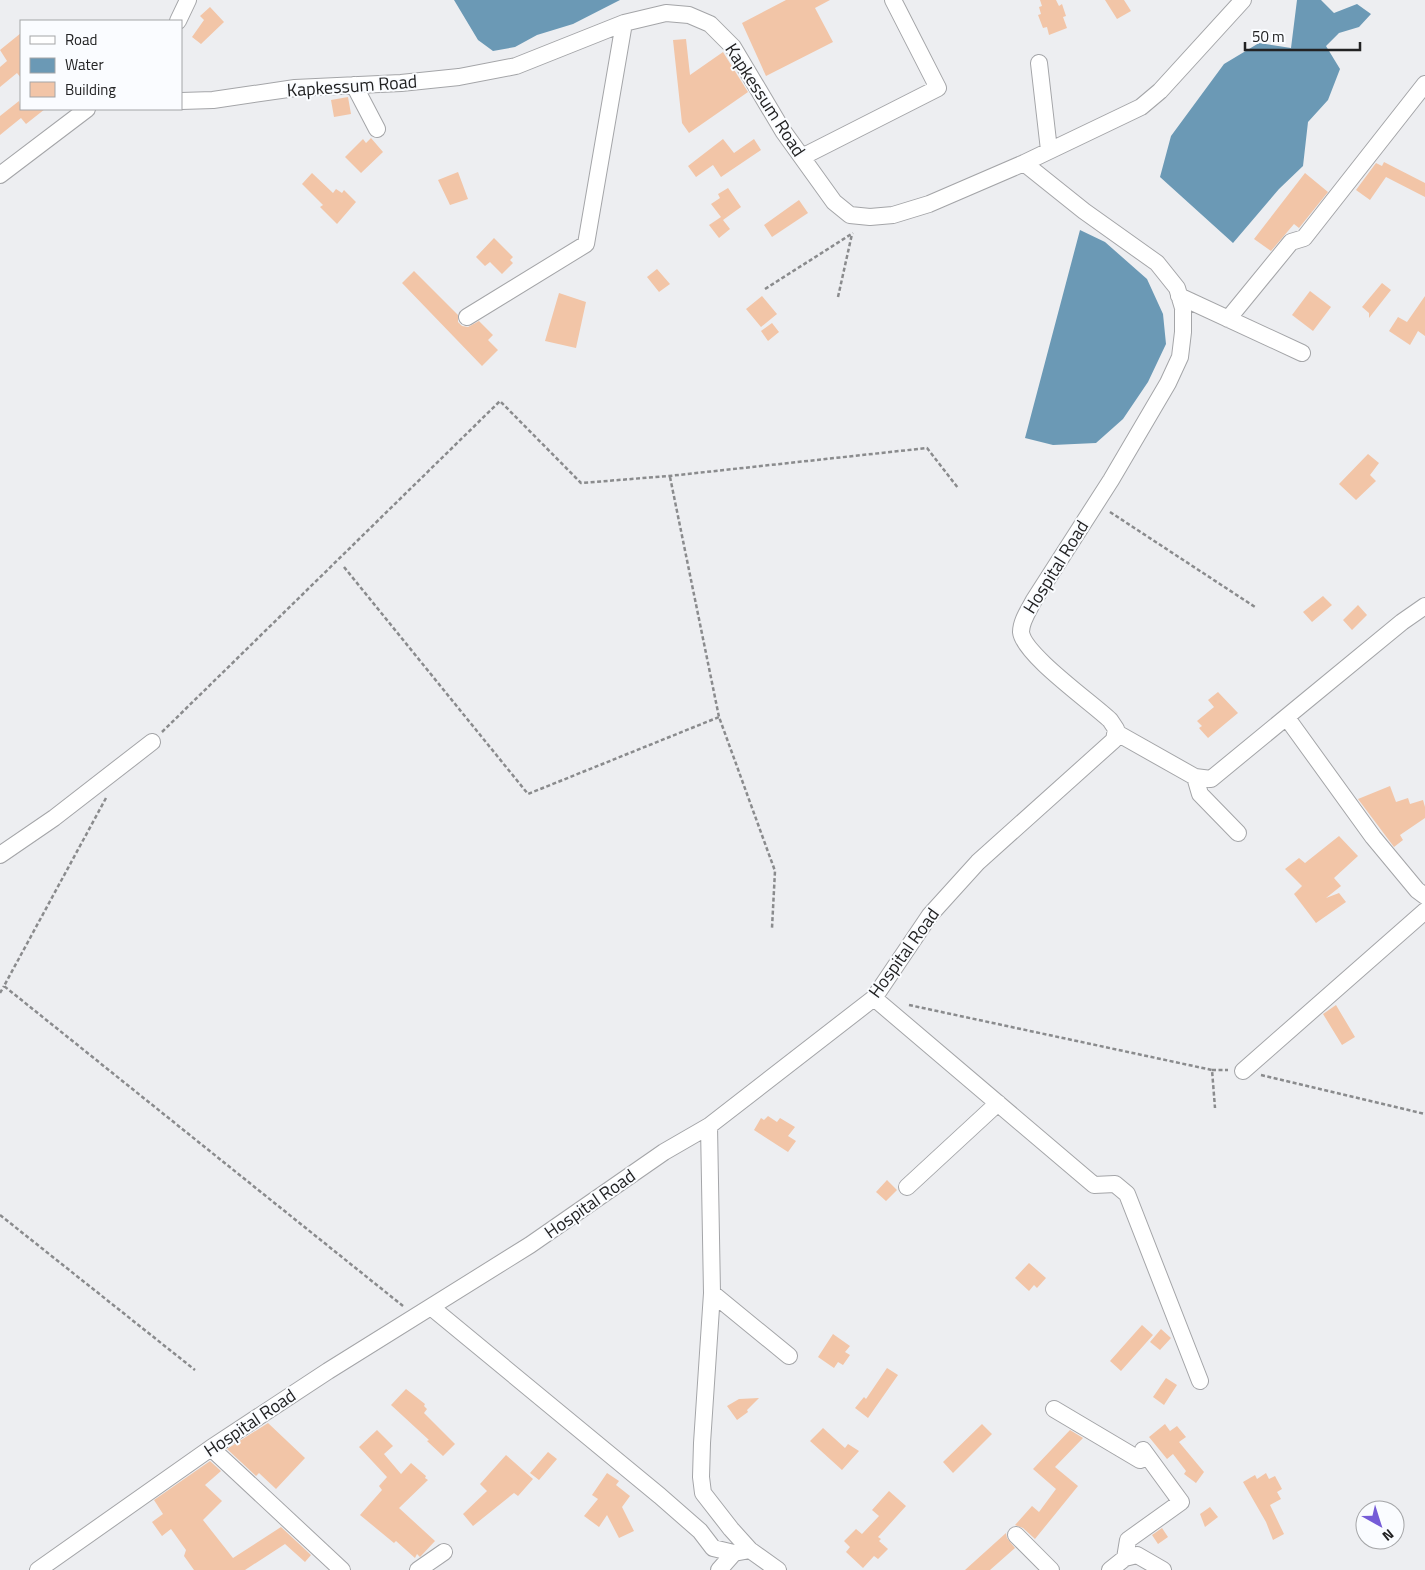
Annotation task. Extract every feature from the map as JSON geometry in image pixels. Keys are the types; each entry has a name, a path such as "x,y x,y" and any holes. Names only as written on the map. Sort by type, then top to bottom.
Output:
{"street":[{"path":"178,20 188,0"},
{"path":"802,157 938,88 893,0"},
{"path":"857,216 893,215 929,204 1123,117 1148,102 1160,92 1243,0"},
{"name":"Kapkessum Road","path":"182,102 213,100 295,88 460,77 516,66 624,22 666,13 689,15 710,24 733,47 783,131 834,202 850,215 857,216"},
{"path":"467,317 586,244 624,22"},
{"path":"1039,63 1049,150"},
{"path":"1228,319 1292,242 1304,238 1425,84"},
{"path":"354,85 377,129"},
{"path":"0,175 85,110"},
{"name":"Hospital Road","path":"48,1567 211,1448 328,1371 530,1245 664,1152 709,1126 874,998 925,922 978,862 1024,819 1098,757 1117,734 1110,720 1028,648 1021,631 1023,620 1034,600 1096,503 1168,383 1180,357 1184,332 1183,308 1176,288 1157,262 1084,211 1024,163"},
{"path":"1179,296 1302,353"},
{"path":"1117,734 1195,778 1206,780 1216,776 1402,622 1425,606"},
{"path":"1286,718 1373,837 1422,891"},
{"path":"0,855 54,818 152,742"},
{"path":"1195,778 1200,794 1238,833"},
{"path":"1243,1071 1425,911"},
{"path":"874,998 1094,1185 1115,1184 1127,1194 1200,1381"},
{"path":"908,1187 998,1103"},
{"path":"709,1126 712,1293 702,1443 701,1477 703,1493 750,1550 778,1570"},
{"path":"712,1293 789,1356"},
{"path":"430,1307 660,1496 700,1531 713,1548 734,1553 750,1550"},
{"path":"1054,1409 1140,1460 1145,1453 1181,1502 1128,1540 1125,1558"},
{"path":"211,1448 342,1570"},
{"path":"1016,1535 1051,1570"},
{"path":"418,1570 444,1552"},
{"path":"719,1570 734,1553"},
{"path":"1110,1570 1125,1558 1137,1555 1163,1570"}],"path":[{"path":"838,297 857,216"},
{"path":"765,289 853,233"},
{"path":"152,742 500,401 581,483 669,476 927,448 958,488"},
{"path":"669,476 720,717 775,871 772,928"},
{"path":"1096,503 1255,607"},
{"path":"344,567 528,794 720,717"},
{"path":"0,993 107,797"},
{"path":"4,986 416,1316"},
{"path":"903,1004 1212,1070 1243,1071 1425,1114"},
{"path":"1212,1070 1215,1108"},
{"path":"0,1215 195,1370"}],"water":[{"path":"454,0 620,0 573,24 537,35 515,47 493,51 478,40"},
{"path":"1297,0 1321,0 1334,13 1357,4 1371,14 1359,27 1339,33 1326,46 1340,69 1328,100 1308,122 1303,166 1279,189 1233,243 1160,177 1171,136 1224,64 1259,43 1291,48"},
{"path":"1080,230 1105,242 1147,279 1163,314 1166,344 1148,382 1123,419 1096,443 1053,445 1025,438"}],"building":[{"path":"786,0 830,0 815,8 833,42 766,76 742,23"},
{"path":"1040,0 1056,0 1059,6 1062,4 1066,16 1063,17 1067,28 1049,35 1047,27 1043,28 1038,15 1041,14 1039,7 1042,6"},
{"path":"1105,0 1124,0 1131,11 1117,19"},
{"path":"210,7 224,22 201,44 192,37 204,20 200,16"},
{"path":"20,34 20,77 17,73 0,87 0,67 7,61 0,50"},
{"path":"686,39 690,75 723,52 748,92 689,133 682,123 673,40"},
{"path":"348,97 351,114 334,117 331,100"},
{"path":"19,101 20,110 44,110 26,124 21,118 0,135 0,116"},
{"path":"371,138 383,152 361,173 345,157 363,139 366,143"},
{"path":"723,139 734,153 754,139 761,150 721,177 713,165 696,177 688,166"},
{"path":"1384,162 1425,183 1425,197 1386,177 1370,200 1356,190 1376,163 1382,166"},
{"path":"458,172 468,199 450,205 438,180"},
{"path":"312,173 333,193 336,189 342,193 344,190 356,202 337,224 320,207 323,205 302,184"},
{"path":"1305,173 1328,192 1299,228 1294,224 1271,251 1254,239"},
{"path":"728,188 741,207 723,220 730,229 719,238 709,225 721,217 711,204 720,198 718,194"},
{"path":"799,200 808,213 772,237 764,225"},
{"path":"494,238 513,257 510,260 513,263 502,274 490,262 485,266 476,257"},
{"path":"657,269 670,284 659,292 647,277"},
{"path":"414,271 458,315 458,322 462,326 468,327 479,321 493,335 488,340 498,350 482,366 402,283"},
{"path":"1382,283 1391,290 1369,318 1369,313 1362,307"},
{"path":"1310,291 1331,307 1313,331 1292,315"},
{"path":"559,293 586,302 576,348 545,341"},
{"path":"762,296 777,314 761,327 746,309"},
{"path":"1425,296 1425,336 1418,331 1410,345 1389,331 1398,317 1407,322"},
{"path":"772,323 779,332 768,341 761,331"},
{"path":"1368,454 1379,463 1370,475 1376,481 1356,500 1339,484"},
{"path":"1323,596 1332,605 1312,622 1303,612"},
{"path":"1358,605 1367,615 1352,630 1343,620"},
{"path":"1218,692 1238,713 1208,738 1199,728 1202,726 1197,721 1214,707 1208,700"},
{"path":"1390,786 1396,802 1408,798 1410,804 1423,800 1425,807 1425,818 1400,835 1403,840 1394,847 1358,799"},
{"path":"1339,836 1358,856 1334,878 1341,886 1326,898 1339,893 1346,902 1316,923 1294,894 1302,886 1285,869 1299,858 1305,863"},
{"path":"1336,1005 1355,1037 1342,1045 1323,1014"},
{"path":"768,1116 777,1122 780,1118 795,1127 788,1136 796,1141 788,1152 754,1130 761,1118 764,1120"},
{"path":"887,1180 897,1190 886,1201 876,1192"},
{"path":"1029,1263 1046,1278 1037,1288 1034,1285 1029,1291 1015,1278"},
{"path":"1142,1325 1153,1335 1121,1371 1110,1361"},
{"path":"1161,1329 1171,1338 1160,1350 1150,1342"},
{"path":"833,1334 850,1346 845,1352 850,1355 843,1365 838,1362 834,1368 818,1357"},
{"path":"887,1368 898,1375 868,1418 855,1408 864,1397 866,1399"},
{"path":"1166,1378 1177,1385 1164,1405 1153,1397"},
{"path":"406,1389 425,1404 424,1406 427,1409 424,1413 455,1444 443,1456 427,1441 429,1440 391,1405"},
{"path":"759,1398 747,1410 748,1412 737,1420 727,1406 739,1399"},
{"path":"268,1423 305,1458 276,1489 259,1473 256,1476 227,1449"},
{"path":"982,1424 992,1434 953,1473 943,1462"},
{"path":"1165,1424 1170,1431 1177,1426 1186,1437 1179,1442 1204,1472 1196,1483 1184,1474 1186,1471 1173,1454 1167,1459 1149,1437"},
{"path":"823,1428 845,1448 848,1444 859,1451 842,1470 810,1441"},
{"path":"377,1430 393,1446 384,1454 401,1474 411,1463 428,1480 399,1508 435,1541 420,1557 417,1554 415,1558 396,1541 394,1543 360,1515 382,1490 379,1486 387,1477 359,1447"},
{"path":"1070,1430 1083,1438 1055,1467 1078,1486 1035,1539 1023,1528 1015,1525 1032,1506 1039,1512 1056,1489 1033,1469"},
{"path":"548,1452 557,1459 539,1480 530,1473"},
{"path":"506,1455 533,1479 518,1496 514,1493 473,1526 463,1514 487,1491 480,1484"},
{"path":"210,1461 221,1471 205,1485 222,1501 203,1520 233,1558 281,1527 311,1555 305,1562 285,1544 245,1570 194,1570 184,1556 186,1550 171,1529 162,1536 152,1522 163,1514 154,1500"},
{"path":"607,1473 619,1481 616,1485 630,1496 622,1507 634,1531 619,1538 607,1515 599,1527 584,1516 598,1499 592,1495"},
{"path":"1266,1473 1269,1479 1275,1476 1282,1489 1277,1492 1281,1499 1270,1505 1284,1534 1273,1540 1266,1522 1243,1482 1255,1475 1257,1479"},
{"path":"889,1491 906,1506 878,1537 881,1539 879,1541 888,1549 878,1559 874,1556 863,1568 846,1552 850,1547 844,1541 856,1529 862,1534 879,1516 872,1510"},
{"path":"1210,1507 1218,1517 1205,1527 1200,1514"},
{"path":"1162,1528 1168,1537 1158,1544 1152,1535"},
{"path":"1006,1533 1007,1538 1015,1548 990,1570 965,1570"}]}
